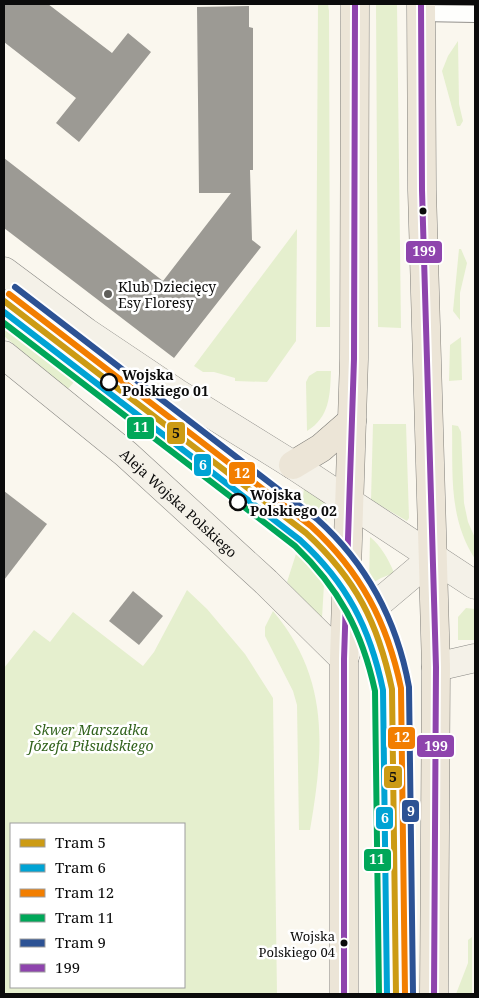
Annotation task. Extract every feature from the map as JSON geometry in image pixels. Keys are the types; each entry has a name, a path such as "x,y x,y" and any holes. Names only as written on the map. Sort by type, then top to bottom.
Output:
{"main road":[{"path":"344,994 344,659 350,502 354,303 355,4"},
{"path":"421,8 422,190 436,668 434,994"},
{"path":"293,465 321,448 352,420"}],"street":[{"path":"4,271 86,332 475,585"},
{"name":"Aleja Wojska Polskiego","path":"4,355 126,454 266,582 344,659"},
{"path":"344,659 355,628 369,611 433,557"},
{"path":"436,668 475,658"}],"lane":[{"path":"421,8 472,14"}],"green space":[{"path":"318,4 328,4 329,11 330,327 316,327"},
{"path":"376,4 397,4 401,328 378,327"},
{"path":"458,41 459,104 463,121 460,126 457,126 442,71 448,56"},
{"path":"297,229 296,341 267,382 235,381 235,378 214,372 203,372 194,366"},
{"path":"459,249 461,249 467,263 460,293 460,320 453,311"},
{"path":"4,329 74,382 67,390 4,336"},
{"path":"461,337 462,380 449,381 450,345"},
{"path":"317,371 331,371 329,397 320,419 307,431 306,382 309,376"},
{"path":"373,424 406,424 409,518 407,521 371,500"},
{"path":"452,425 458,426 461,432 464,503 468,522 475,538 475,559 466,543 456,511"},
{"path":"304,488 327,502 326,542 301,519"},
{"path":"370,537 390,563 394,573 369,585"},
{"path":"296,554 313,569 324,584 322,618 287,582"},
{"name":"Skwer Marszałka Józefa Piłsudskiego","path":"187,590 207,609 245,654 273,698 277,994 4,994 4,668 34,630 50,642 73,612 143,666 154,652"},
{"path":"466,608 475,609 475,640 458,640 458,617"},
{"path":"273,611 292,637 305,662 318,715 318,771 310,830 299,830 297,705 293,691 265,636 265,627"},
{"path":"472,937 472,994 456,994 468,963 468,940"}],"building":[{"path":"4,4 48,4 112,53 128,33 151,52 79,142 56,123 76,98 4,42"},
{"path":"249,6 249,27 253,28 253,170 250,170 252,240 261,247 174,358 4,228 4,158 163,281 231,193 199,193 197,7"},
{"path":"4,491 47,524 4,580"},
{"path":"133,591 163,616 139,645 109,621"}],"tram line":[{"name":"9","path":"15,287 317,519 351,555 377,595 397,639 409,687 413,994"},
{"name":"12","path":"9,294 311,526 344,561 370,600 388,641 401,688 405,994"},
{"name":"5","path":"4,301 306,533 339,567 362,604 380,643 392,689 396,994"},
{"name":"6","path":"4,312 300,540 331,573 354,608 371,646 383,690 387,994"},
{"name":"11","path":"4,323 295,546 324,578 347,612 363,649 375,691 379,994"}],"transit line":[{"name":"199","path":"344,994 344,659 354,359 355,4"},
{"name":"199","path":"421,4 422,190 436,667 434,994"}],"place":[{"name":"Klub Dziecięcy Esy Floresy","path":"108,294"},
{"name":"Wojska Polskiego 01","path":"109,382"},
{"name":"Wojska Polskiego 02","path":"238,502"},
{"name":"Wojska Polskiego 04","path":"344,943"}]}
